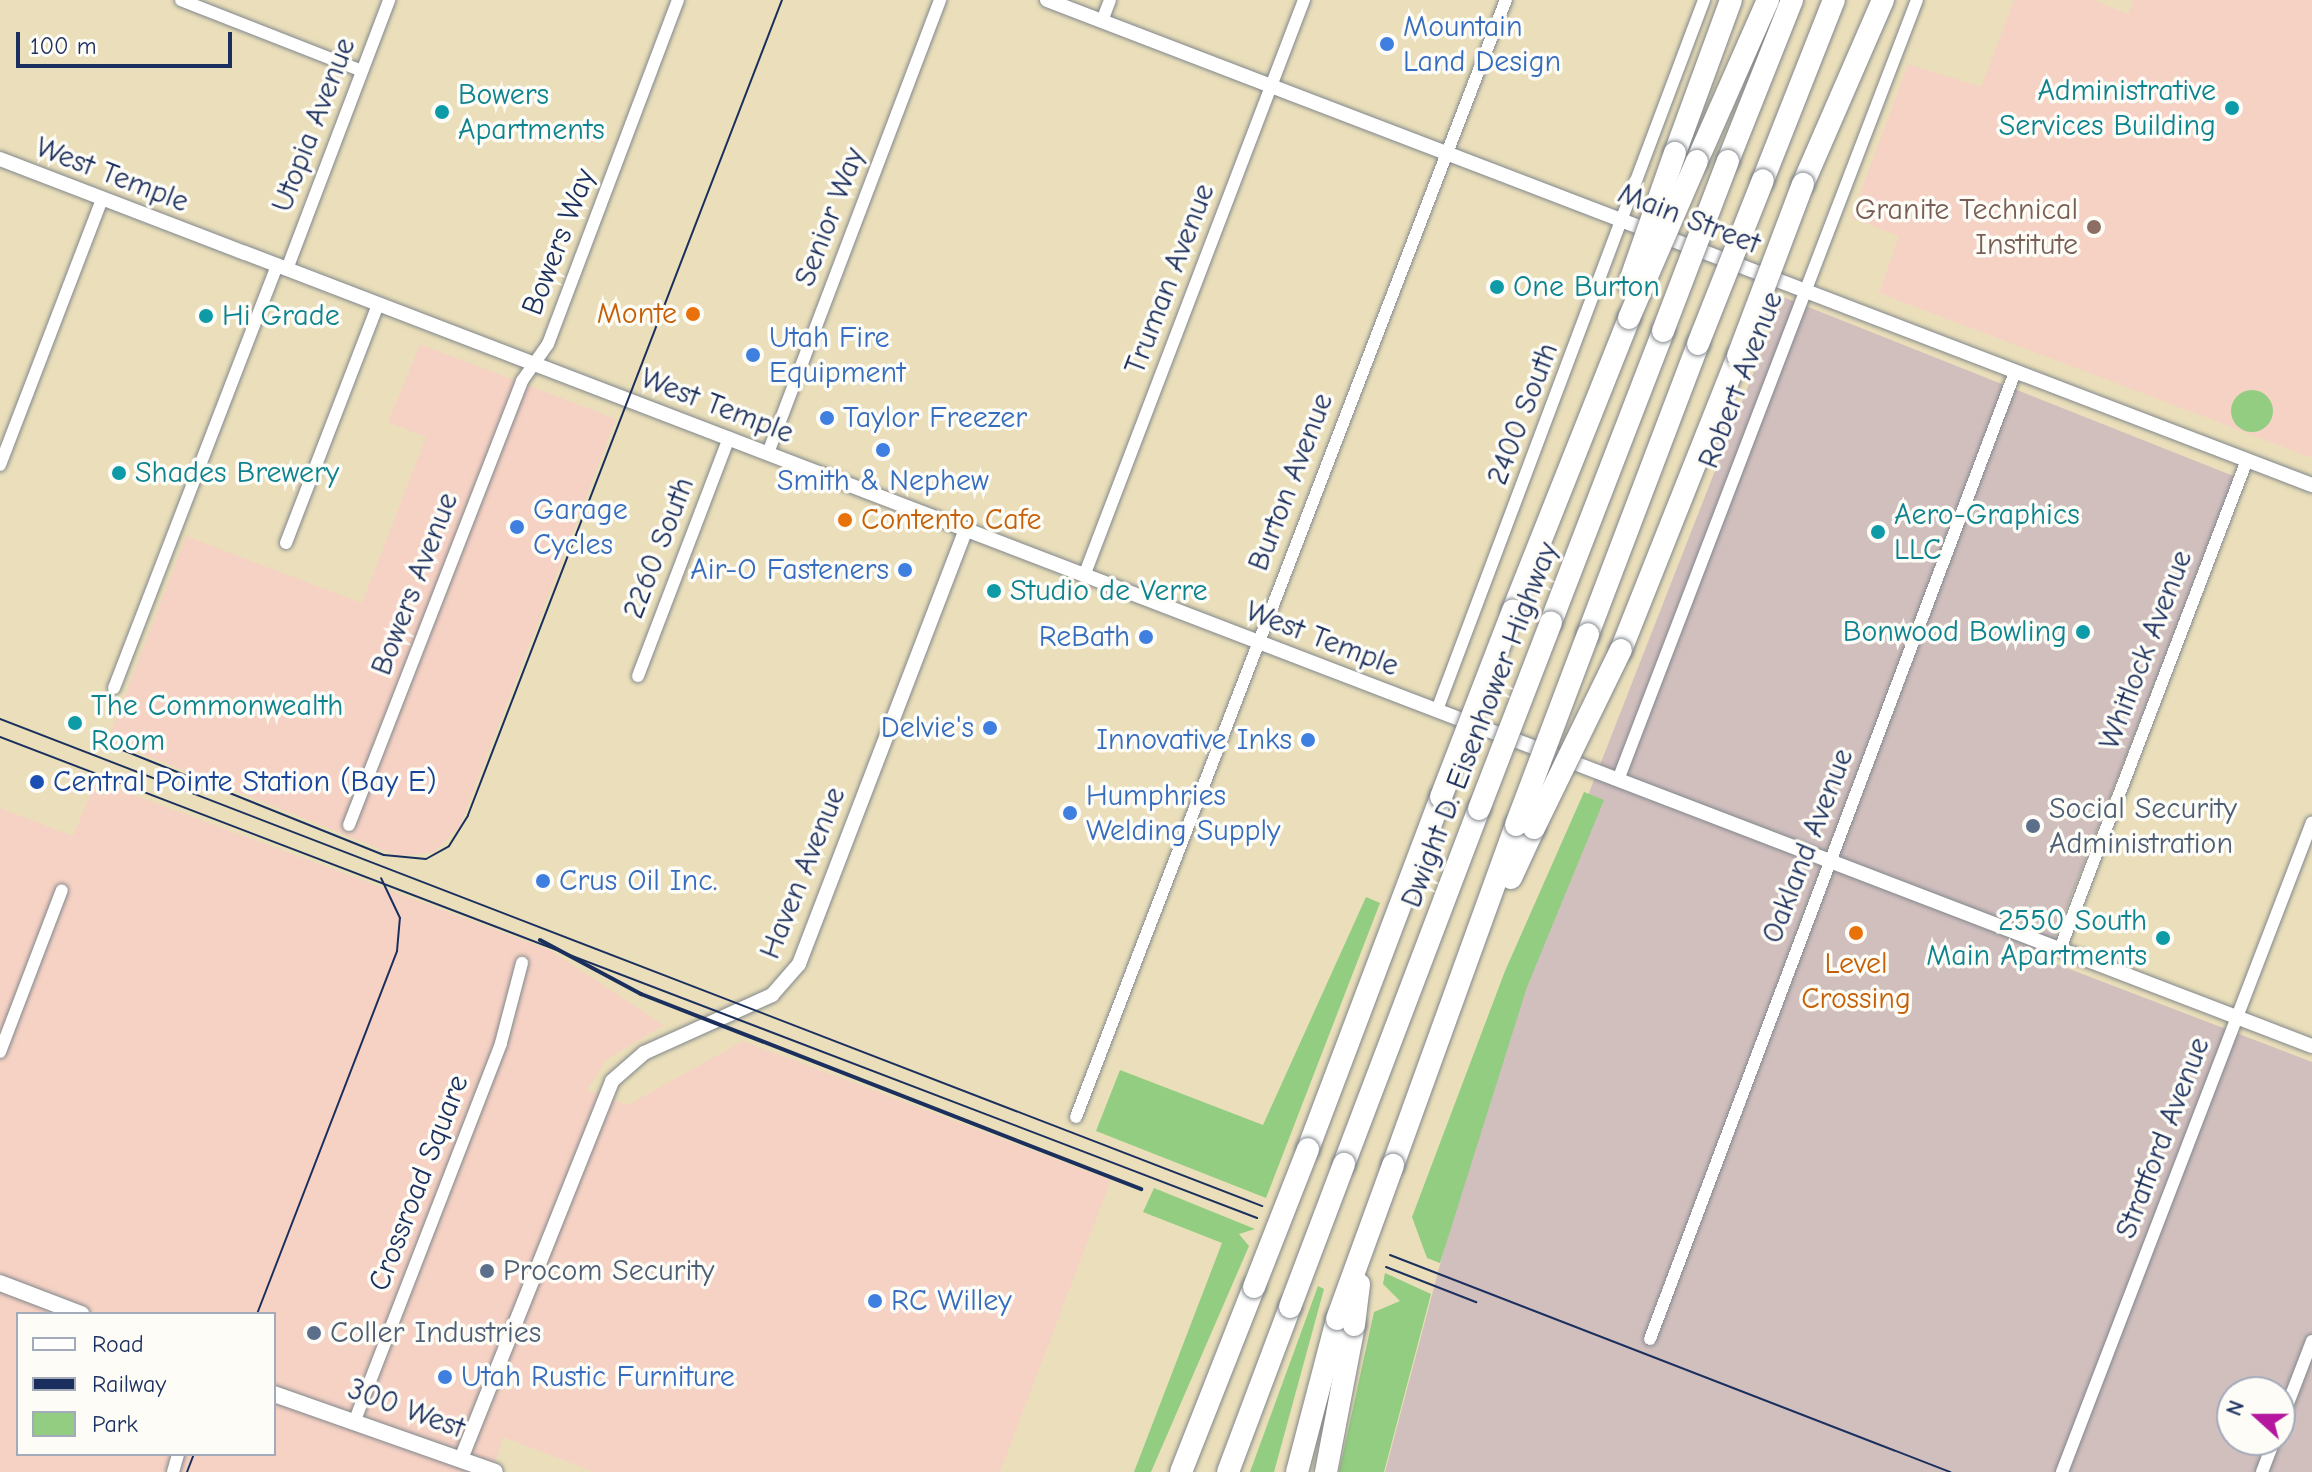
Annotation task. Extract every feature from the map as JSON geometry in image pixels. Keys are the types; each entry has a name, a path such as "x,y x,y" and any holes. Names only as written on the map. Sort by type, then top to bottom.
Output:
{"highway":[{"path":"1181,1472 1593,403 1675,153 1731,0"},
{"path":"1624,316 1768,0"},
{"name":"Dwight D. Eisenhower Highway","path":"1226,1472 1792,0"},
{"path":"1326,1472 1346,1322 1363,1247 1525,826 1588,634 1834,0"},
{"path":"1525,826 1621,650 1803,184 1883,0"},
{"path":"1297,1472 1346,1322"},
{"path":"1170,1472 1221,1371"}],"main road":[{"path":"0,1283 76,1312"},
{"name":"300 West","path":"276,1382 298,1398"},
{"name":"300 West","path":"276,1394 298,1398 495,1472"}],"street":[{"path":"181,0 362,71"},
{"name":"Utopia Avenue","path":"114,688 389,0"},
{"name":"Bowers Way","path":"533,364 548,344 678,0"},
{"name":"Senior Way","path":"768,453 940,0"},
{"name":"Main Street","path":"1047,0 2312,485"},
{"path":"1102,21 1110,0"},
{"name":"Truman Avenue","path":"1084,576 1304,0"},
{"name":"Burton Avenue","path":"1076,1117 1506,0"},
{"name":"2400 South","path":"1437,710 1624,222 1704,0"},
{"name":"Robert Avenue","path":"1618,780 1803,290 1917,0"},
{"name":"West Temple","path":"0,159 2312,1046"},
{"path":"0,465 102,199"},
{"path":"286,543 378,304"},
{"name":"Bowers Avenue","path":"349,825 533,364"},
{"name":"Oakland Avenue","path":"1650,1339 2015,372"},
{"name":"2260 South","path":"638,676 729,438"},
{"name":"Whitlock Avenue","path":"2060,949 2247,460"},
{"name":"Haven Avenue","path":"461,1459 612,1081 644,1053 772,995 799,964 966,529"},
{"name":"Stratford Avenue","path":"2062,1472 2312,822"},
{"path":"0,1052 62,890"},
{"name":"Crossroad Square","path":"355,1420 501,1043 522,963"},
{"path":"2296,1382 2312,1341"}],"shaded area":[{"name":"Granite Technical Institute","path":"2014,0 2093,0 2128,14 2133,0 2312,0 2312,458 1879,293 1899,236 1851,218 1908,64 1981,87"},
{"path":"1783,297 2236,477 2046,960 2312,1062 2312,1472 1385,1472 1515,982"},
{"path":"420,344 616,419 460,826 434,853 398,856 108,740 186,536 362,603 426,437 388,422"},
{"path":"96,781 548,949 664,1025 607,1059 587,1090 628,1105 743,1041 1111,1180 1000,1472 595,1472 503,1437 492,1472 0,1472 0,808 73,836"}],"green space":[{"path":"2252,390 2267,396 2273,411 2267,426 2252,432 2237,426 2231,411 2237,396"},
{"path":"1584,792 1604,800 1527,987 1440,1263 1427,1258 1412,1217 1505,971"},
{"path":"1366,897 1380,903 1266,1198 1096,1131 1120,1070 1263,1125"},
{"path":"1154,1188 1255,1229 1239,1234 1249,1246 1151,1472 1134,1472 1222,1243 1143,1212"},
{"path":"1385,1273 1431,1294 1384,1472 1339,1472 1374,1312 1400,1301 1383,1284"},
{"path":"1318,1286 1324,1289 1274,1472 1250,1472"}],"tram line":[{"path":"110,745 384,855 426,859 449,846 468,815 782,0"},
{"path":"0,719 1262,1206"},
{"path":"0,737 1257,1218"},
{"path":"258,1312 397,951 400,918 381,878"},
{"path":"1390,1255 1950,1472"},
{"path":"1386,1267 1476,1302"},
{"path":"187,1472 193,1456"}],"railway":[{"path":"540,940 641,994 1141,1189"}],"place":[{"name":"Mountain Land Design","path":"1387,44"},
{"name":"Administrative Services Building","path":"2232,108"},
{"name":"Bowers Apartments","path":"442,112"},
{"name":"Granite Technical Institute","path":"2094,227"},
{"name":"One Burton","path":"1497,287"},
{"name":"Monte","path":"693,314"},
{"name":"Hi Grade","path":"206,316"},
{"name":"Utah Fire Equipment","path":"753,355"},
{"name":"Taylor Freezer","path":"827,418"},
{"name":"Smith & Nephew","path":"883,450"},
{"name":"Shades Brewery","path":"119,473"},
{"name":"Contento Cafe","path":"845,520"},
{"name":"Garage Cycles","path":"517,527"},
{"name":"Aero-Graphics LLC","path":"1878,532"},
{"name":"Air-O Fasteners","path":"905,570"},
{"name":"Studio de Verre","path":"994,591"},
{"name":"Bonwood Bowling","path":"2083,632"},
{"name":"ReBath","path":"1146,637"},
{"name":"The Commonwealth Room","path":"75,723"},
{"name":"Delvie's","path":"990,728"},
{"name":"Innovative Inks","path":"1308,740"},
{"name":"Central Pointe Station (Bay E)","path":"37,782"},
{"name":"Humphries Welding Supply","path":"1070,813"},
{"name":"Social Security Administration","path":"2033,826"},
{"name":"Crus Oil Inc.","path":"543,881"},
{"name":"Level Crossing","path":"1856,933"},
{"name":"2550 South Main Apartments","path":"2163,938"},
{"name":"Procom Security","path":"487,1271"},
{"name":"RC Willey","path":"875,1301"},
{"name":"Coller Industries","path":"314,1333"},
{"name":"Utah Rustic Furniture","path":"445,1377"}]}
